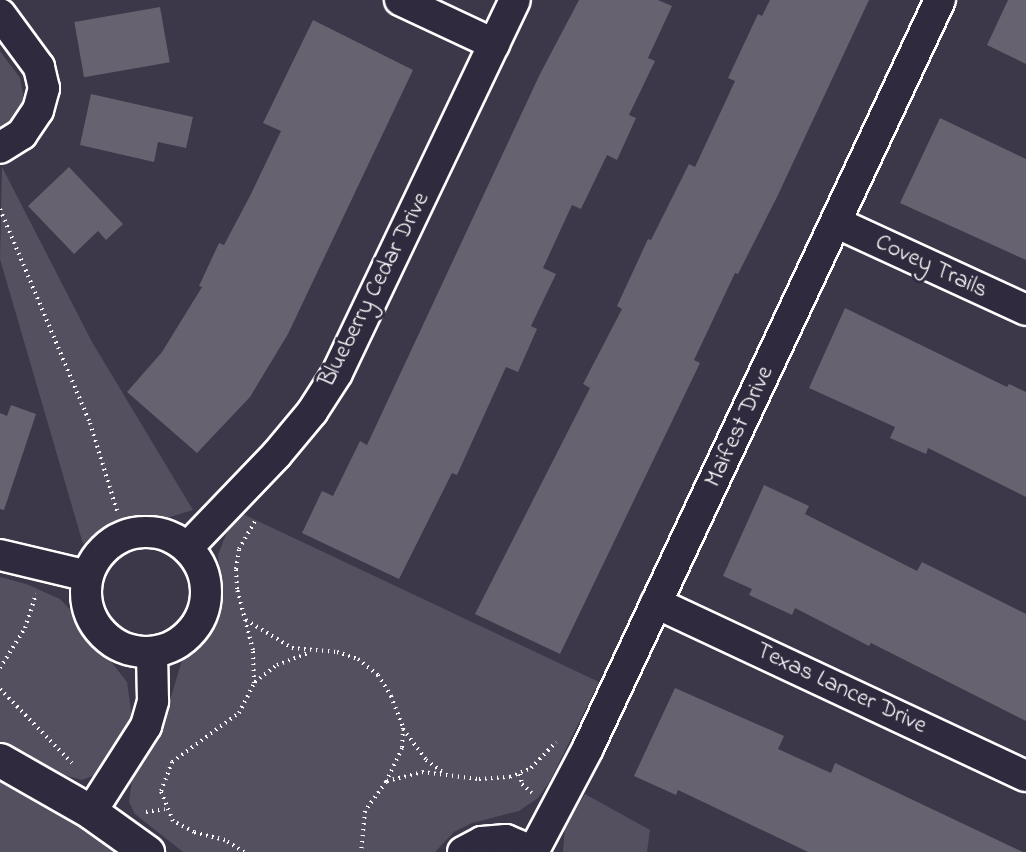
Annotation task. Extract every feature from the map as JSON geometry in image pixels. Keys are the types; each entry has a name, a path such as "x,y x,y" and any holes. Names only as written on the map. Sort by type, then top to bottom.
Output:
{"street":[{"path":"400,0 494,44"},
{"name":"Blueberry Cedar Drive","path":"187,548 284,446 337,373 515,0"},
{"name":"Maifest Drive","path":"534,852 837,224 940,0"},
{"path":"0,14 39,66 44,87 38,110 22,134 0,148"},
{"name":"Covey Trails","path":"837,224 1026,310"},
{"path":"137,532 162,534 187,548 200,564 207,589 203,614 189,635 168,649 152,652 119,646 99,631 88,608 88,576 96,560 113,542 137,532"},
{"path":"0,555 88,576"},
{"name":"Texas Lancer Drive","path":"656,603 1026,776"},
{"path":"91,812 146,726 153,701 152,652"},
{"path":"0,760 91,812 147,852"},
{"path":"463,852 482,842 506,840 534,852"}],"path":[{"path":"0,209 90,423 118,514"},
{"path":"244,852 225,840 182,827 165,809 161,791 166,769 187,748 239,714 254,683 254,650 245,619 236,569 239,549 247,536"},
{"path":"0,668 25,628 36,591"},
{"path":"245,619 280,642 312,652 347,654 368,666 391,696 402,728 426,760 446,774"},
{"path":"254,683 277,665 312,652"},
{"path":"0,689 58,753 78,768"},
{"path":"361,852 365,811 386,782 402,748 402,728"},
{"path":"386,782 410,773 497,779 520,774 544,757 560,737"},
{"path":"520,774 522,784 534,795"},
{"path":"141,810 152,813 165,809"}],"shaded area":[{"path":"0,51 20,78 24,100 17,118 0,136"},
{"path":"2,167 92,342 193,510 163,519 124,521 103,528 83,544 0,259"},
{"path":"243,514 599,682 550,781 538,798 519,811 472,823 454,832 435,852 183,852 135,814 129,802 132,780 160,734 182,660 213,623 221,595 218,555 228,529"},
{"path":"0,577 26,584 60,599 81,621 95,648 109,659 127,682 132,717 128,733 102,772 82,780 60,774 0,742"},
{"path":"0,780 62,817 120,852 0,852"},
{"path":"585,794 650,830 647,852 563,852 565,826"}],"building":[{"path":"579,0 658,0 672,6 648,58 655,61 629,115 636,118 617,160 607,155 581,209 572,205 543,268 556,274 531,326 537,329 518,372 506,367 457,475 452,473 399,579 302,533 322,491 333,496 360,441 367,445 540,74"},
{"path":"770,0 869,0 777,197 738,274 735,273 694,360 700,363 560,654 475,614 590,388 583,384 622,309 617,306 648,239 651,240 689,164 695,167 735,81 728,78 758,14 762,16"},
{"path":"1008,0 1026,0 1026,64 987,45"},
{"path":"160,7 170,62 84,77 74,22"},
{"path":"313,20 413,70 288,334 250,397 197,453 127,392 162,352 202,287 199,286 219,243 224,245 251,194 281,131 263,123"},
{"path":"91,94 193,117 186,148 158,142 154,162 80,145"},
{"path":"940,118 1026,159 1026,260 900,203"},
{"path":"69,167 123,224 106,240 98,231 74,254 28,206"},
{"path":"845,308 1007,387 1009,384 1026,392 1026,497 928,448 926,454 890,438 895,427 809,388"},
{"path":"11,405 36,414 4,510 0,509 0,413 7,416"},
{"path":"764,485 809,506 805,514 917,571 922,562 1026,614 1026,721 871,643 869,646 795,608 792,615 749,595 752,589 723,576"},
{"path":"675,688 784,736 778,749 831,773 835,763 1023,852 808,852 678,790 676,795 634,776"}]}
